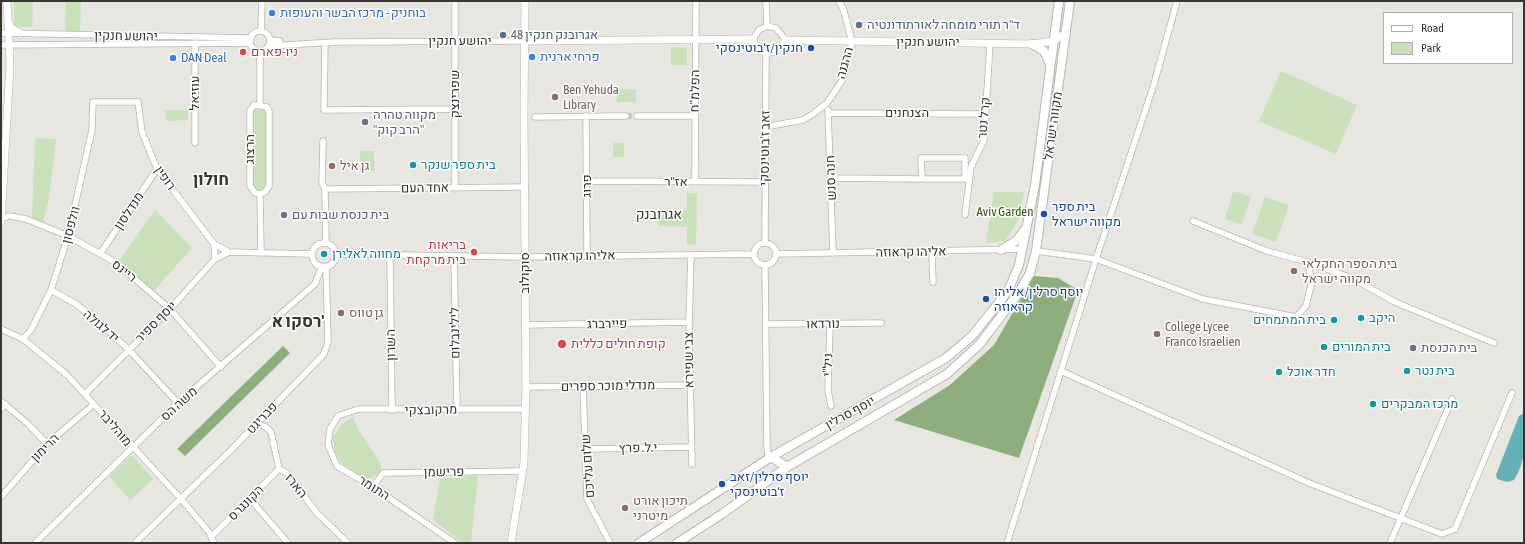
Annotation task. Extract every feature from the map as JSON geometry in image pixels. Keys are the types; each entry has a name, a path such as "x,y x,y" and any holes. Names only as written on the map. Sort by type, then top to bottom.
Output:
{"main road":[{"name":"מקווה ישראל","path":"1023,249 1051,67 1059,1"},
{"name":"מקווה ישראל","path":"1036,251 1070,1"},
{"path":"1032,44 1044,51 1051,67"},
{"path":"1000,250 1016,241 1028,223"},
{"path":"1023,249 1036,251"},
{"name":"יוסף סרלין","path":"639,543 771,457 946,358 972,336 1008,292 1019,265 1023,249"},
{"name":"יוסף סרלין","path":"677,543 722,514 786,467 947,374 980,344 1019,292 1030,273 1036,251"},
{"path":"771,457 786,467"}],"street":[{"path":"1,220 10,66 5,45 4,32 7,20 8,1"},
{"path":"262,1 262,31"},
{"name":"שפרינצק","path":"454,187 455,1"},
{"name":"סוקולוב","path":"511,543 523,471 526,409 525,1"},
{"name":"הפלמ\"ח","path":"695,182 696,1"},
{"path":"766,1 767,26"},
{"name":"ההגנה","path":"765,127 803,120 828,103 843,79 852,42 844,11 839,1"},
{"path":"1007,543 1096,259 1154,84 1177,1"},
{"path":"7,20 11,28 20,33"},
{"path":"767,26 776,28 786,40 778,50 766,53 755,47 753,39 758,30 767,26"},
{"path":"262,31 267,34 270,43 266,50 260,52 254,50 250,41 255,33 262,31"},
{"name":"יהושע חנקין","path":"4,32 250,41"},
{"name":"יהושע חנקין","path":"786,40 1032,44 1054,41 1066,32"},
{"name":"יהושע חנקין","path":"270,43 325,44 334,42 753,39"},
{"name":"יהושע חנקין","path":"270,43 274,41 325,40 334,42"},
{"name":"יהושע חנקין","path":"5,45 195,44 250,41"},
{"name":"קרל נטר","path":"965,215 971,167 984,140 990,43"},
{"name":"עוזיאל","path":"195,44 195,143"},
{"path":"325,44 324,110 455,109"},
{"path":"260,52 260,105"},
{"name":"זאב ז'בוטינסקי","path":"765,243 764,182 766,53"},
{"name":"רופין","path":"93,102 138,102 142,132 157,169 214,244 229,252"},
{"name":"וולפסון","path":"23,339 31,330 51,290 68,236 92,130 93,102"},
{"name":"חנה סנש","path":"828,103 833,254"},
{"name":"הרצוג","path":"254,105 267,107 269,110 269,186 265,192 260,194 255,193 250,186 250,110 254,105"},
{"name":"הצנחנים","path":"828,113 985,114"},
{"name":"פרוג","path":"586,116 588,181 587,256"},
{"path":"535,117 626,116"},
{"path":"637,116 695,116"},
{"path":"323,141 322,183 325,189 326,243"},
{"path":"831,178 922,179 965,179 965,158 922,158 922,179"},
{"name":"מנדלסון","path":"100,254 157,169"},
{"name":"אז\"ר","path":"588,181 764,182"},
{"name":"אחד העם","path":"325,189 525,187"},
{"path":"260,194 261,252"},
{"name":"ריינס","path":"1,220 10,216 26,219 68,236 115,262 170,309 221,367"},
{"path":"1193,221 1268,251 1307,262 1352,278 1395,302 1494,343"},
{"path":"326,243 333,247 336,254 333,262 324,266 316,263 312,254 318,244 326,243"},
{"path":"765,243 771,245 776,254 771,263 765,265 758,263 753,254 758,245 765,243"},
{"path":"214,244 215,259"},
{"name":"אליהו קראוזה","path":"776,254 1023,249"},
{"path":"1036,251 1096,259 1203,299 1296,317 1306,306 1312,281 1307,262"},
{"path":"229,252 312,254"},
{"name":"יוסף ספיר","path":"85,394 170,309 215,259 229,252"},
{"path":"932,252 933,282"},
{"name":"אליהו קראוזה","path":"336,254 525,257 753,254"},
{"name":"צבי שפירא","path":"691,255 689,322 692,464"},
{"name":"השרון","path":"390,256 392,410"},
{"name":"לילינבלום","path":"454,256 457,410"},
{"path":"757,466 764,457 767,448 765,265"},
{"name":"משה הס","path":"35,543 178,403 315,284 324,266"},
{"name":"פבריגט","path":"135,543 258,424 324,354 328,342 327,286 324,266"},
{"path":"315,284 322,282 327,286"},
{"name":"יד לגולה","path":"51,290 76,304 99,322 129,350 178,403"},
{"name":"פיירברג","path":"525,325 689,322"},
{"name":"נורדאו","path":"766,324 881,323"},
{"name":"ניל\"י","path":"830,324 828,391 831,406"},
{"name":"מוהליבר","path":"1,329 23,339 67,375 181,500 211,540"},
{"path":"1061,371 1309,483 1442,534 1455,529 1512,393"},
{"name":"מנדלי מוכר ספרים","path":"526,387 583,385 690,385"},
{"name":"שלום עליכם","path":"583,385 587,499 610,543"},
{"path":"1390,543 1452,399"},
{"path":"1,409 3,402 47,444"},
{"name":"הרימון","path":"1,497 47,444 94,404"},
{"name":"מרקובצקי","path":"338,416 358,409 526,409"},
{"name":"התומר","path":"338,416 330,429 328,446 336,466 373,487 455,543"},
{"name":"הארז","path":"258,424 266,427 271,432 279,469 287,472 317,513 348,543"},
{"name":"י.ל. פרץ","path":"586,449 691,447"},
{"path":"767,448 771,457"},
{"name":"הקונגרס","path":"211,540 279,469"},
{"name":"פרישמן","path":"373,487 383,473 523,471"},
{"path":"250,499 288,543"},
{"path":"443,543 448,538"}],"green space":[{"path":"14,1 33,1 32,27 14,27"},
{"path":"66,1 81,1 80,33 65,32"},
{"path":"671,47 687,48 687,65 671,65"},
{"path":"1281,71 1357,105 1336,154 1259,121"},
{"path":"617,89 636,89 636,102 617,102"},
{"path":"254,105 267,107 269,186 260,194 250,186 250,110"},
{"path":"165,110 188,110 188,120 166,121"},
{"path":"35,138 56,139 49,198 43,223 32,219"},
{"path":"613,143 624,143 624,157 613,157"},
{"path":"360,151 374,151 374,171 360,171"},
{"path":"1233,191 1251,197 1242,224 1225,219"},
{"name":"Aviv Garden","path":"994,192 1024,192 1019,219 1005,241 986,243"},
{"path":"687,193 697,193 696,245 687,244 687,227 658,226 658,210 687,210"},
{"path":"1265,197 1289,205 1276,242 1252,234"},
{"path":"155,210 192,248 154,291 119,261"},
{"path":"1034,276 1058,278 1078,290 1019,458 894,420 950,385 994,345"},
{"path":"283,346 290,353 185,456 177,449"},
{"path":"353,417 358,429 381,464 381,471 372,478 364,478 342,464 335,453 333,437 341,425"},
{"path":"132,455 153,479 130,500 109,476"},
{"path":"478,475 471,543 463,543 433,520 440,479"}],"water":[{"path":"1524,413 1524,455 1519,471 1514,480 1507,482 1497,479 1496,475 1519,416"}],"tunnel":[{"path":"626,116 637,116"}],"place":[{"name":"בוחניק - מרכז הבשר והעופות","path":"272,13"},
{"name":"ד\"ר תורי מומחה לאורתודונטיה","path":"859,25"},
{"name":"אגרובנק חנקין 48","path":"503,35"},
{"name":"חנקין/ז׳בוטינסקי","path":"811,48"},
{"name":"ניו-פארם","path":"243,52"},
{"name":"פרחי ארנית","path":"532,57"},
{"name":"DAN Deal","path":"173,58"},
{"name":"Ben Yehuda Library","path":"555,97"},
{"name":"מקווה טהרה \"הרב קוק\"","path":"365,122"},
{"name":"בית ספר שנקר","path":"413,165"},
{"name":"גן איל","path":"332,166"},
{"name":"בית ספר מקווה ישראל","path":"1044,214"},
{"name":"בית כנסת שבות עם","path":"284,215"},
{"name":"בריאות בית מרקחת","path":"474,252"},
{"name":"מחווה לאלירן","path":"324,254"},
{"name":"בית הספר החקלאי מקווה ישראל","path":"1294,271"},
{"name":"יוסף סרלין/אליהו קראוזה","path":"986,299"},
{"name":"גן טווס","path":"341,313"},
{"name":"היקב","path":"1361,318"},
{"name":"בית המתמחים","path":"1334,320"},
{"name":"College Lycee Franco Israelien","path":"1157,334"},
{"name":"קופת חולים כללית","path":"562,344"},
{"name":"בית המורים","path":"1324,347"},
{"name":"בית הכנסת","path":"1413,348"},
{"name":"בית נטר","path":"1407,371"},
{"name":"חדר אוכל","path":"1279,372"},
{"name":"מרכז המבקרים","path":"1373,404"},
{"name":"יוסף סרלין/זאב ז׳בוטינסקי","path":"722,484"},
{"name":"תיכון אורט מיטרני","path":"625,508"}],"district":[{"name":"חולון","path":"211,180"},
{"name":"אגרובנק","path":"659,215"},
{"name":"רסקו א'","path":"298,322"}]}
